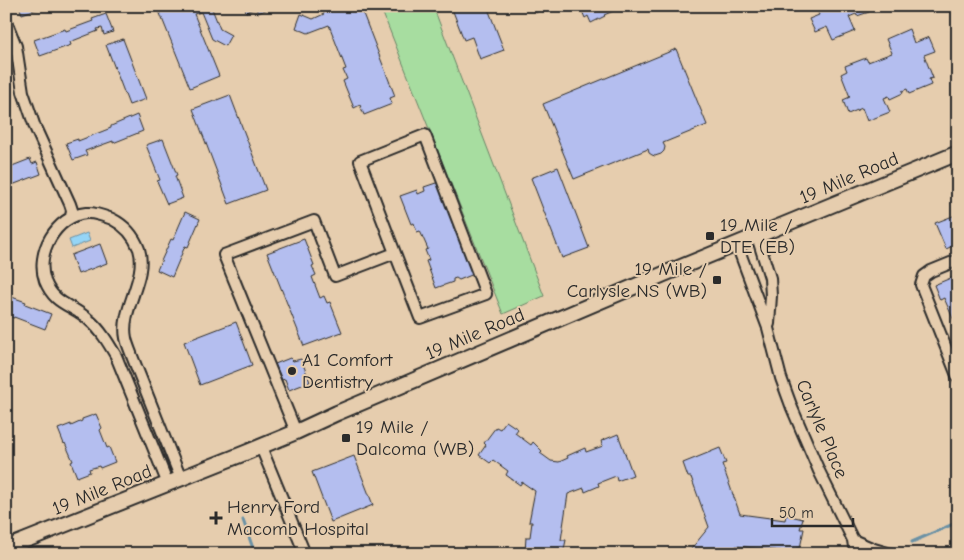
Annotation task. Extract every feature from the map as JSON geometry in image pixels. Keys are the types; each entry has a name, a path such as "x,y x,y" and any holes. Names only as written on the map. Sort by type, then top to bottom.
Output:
{"street":[{"path":"6,21 16,46 23,92 35,127 70,204 72,217"},
{"path":"425,135 486,294 420,318 395,253 360,161 425,135"},
{"name":"19 Mile Road","path":"6,548 261,447 380,394 958,153"},
{"path":"168,484 116,356 110,346 88,319 55,298 49,291 43,274 42,264 48,241 61,223 72,217 87,212 101,214 118,222 130,233 138,249 140,273 129,307 126,337 181,479"},
{"path":"296,432 224,256 314,221 336,276 395,253"},
{"name":"Carlyle Place","path":"757,236 770,278 771,296 768,328"},
{"name":"Carlyle Place","path":"737,244 768,328 781,378 792,408 819,471 853,540 855,554"},
{"path":"958,260 931,271 924,276 921,282 921,289 958,378"},
{"path":"261,447 305,554"},
{"path":"853,540 891,554"}],"green space":[{"path":"380,6 433,6 544,296 503,314"}],"water":[{"path":"87,233 90,241 72,248 69,240"}],"building":[{"path":"19,6 45,6 22,14"},
{"path":"157,6 211,6 220,29 231,35 225,46 212,39 201,12 194,14 219,76 190,88"},
{"path":"244,6 275,6 258,13 256,8 246,12"},
{"path":"321,6 360,6 395,96 390,98 392,104 364,115 360,105 354,108 343,81 347,79 343,70 346,69 329,25 308,33 296,28 301,14 313,19 324,14"},
{"path":"451,6 487,6 504,50 480,59 472,37 464,40"},
{"path":"531,6 549,7 543,12 541,9 536,13"},
{"path":"584,6 625,6 591,23 588,16 585,18 582,11 585,9"},
{"path":"815,6 888,6 874,12 872,7 868,9 869,12 849,17 855,31 833,40 827,27 815,32 809,19 819,15"},
{"path":"106,14 113,32 104,35 102,28 97,29 98,31 70,42 71,45 40,56 34,40 65,29 66,31"},
{"path":"909,29 914,43 929,37 935,51 924,55 933,78 929,79 931,85 909,94 907,89 890,99 889,96 884,98 890,112 867,121 862,108 848,114 843,100 850,97 841,74 847,71 845,66 866,58 868,62 892,53 886,39"},
{"path":"123,39 146,99 129,105 106,45"},
{"path":"676,49 707,125 663,143 665,147 661,154 652,155 648,149 574,179 543,104"},
{"path":"230,95 266,190 229,204 193,109"},
{"path":"137,115 143,131 113,143 113,141 85,151 87,155 73,160 66,143 78,139 78,141 111,128 111,126"},
{"path":"163,139 177,175 175,176 183,198 167,204 157,181 160,180 146,145"},
{"path":"30,159 32,164 37,162 41,174 12,185 11,183 6,185 7,168"},
{"path":"558,167 589,248 562,258 531,178"},
{"path":"439,182 474,274 459,280 453,279 453,282 436,288 426,261 429,260 425,250 428,249 420,231 417,232 414,223 411,224 400,196 417,190 418,194 425,191 424,187"},
{"path":"185,212 200,219 188,247 185,246 172,277 157,270"},
{"path":"958,214 957,244 946,249 935,223"},
{"path":"304,239 314,265 312,266 316,275 312,277 320,298 324,296 327,303 330,302 342,332 304,346 267,253"},
{"path":"100,244 107,263 78,274 71,255"},
{"path":"958,275 958,330 944,298 940,300 934,285"},
{"path":"6,295 51,314 45,329 14,317 6,316"},
{"path":"236,322 252,365 200,385 184,342"},
{"name":"A1 Comfort Dentistry","path":"290,358 293,361 301,359 310,382 289,390 285,379 282,380 275,364"},
{"path":"96,414 107,448 109,447 115,462 100,468 99,466 89,469 90,472 77,477 71,462 73,461 58,429 71,424 71,426 82,421 82,419"},
{"path":"506,421 518,429 515,433 531,445 533,442 542,451 540,453 551,461 559,462 585,448 586,452 603,446 601,441 618,434 633,475 617,481 616,476 598,483 599,486 585,492 584,488 568,494 561,540 566,540 563,554 525,552 526,537 530,537 532,522 529,522 535,491 522,482 520,485 506,475 508,471 493,460 490,463 479,455 486,445 484,443 496,427 500,429"},
{"path":"720,448 726,463 722,464 740,514 785,520 786,515 803,519 800,529 804,529 800,548 797,548 796,554 781,554 781,551 736,546 729,554 687,554 709,527 691,477 688,477 683,463"},
{"path":"354,456 373,505 331,522 312,472"}],"waterway":[{"path":"243,520 255,554"},
{"path":"912,542 958,522"}],"place":[{"name":"19 Mile / DTE (EB)","path":"710,236"},
{"name":"19 Mile / Carlysle NS (WB)","path":"717,280"},
{"name":"A1 Comfort Dentistry","path":"292,371"},
{"name":"19 Mile / Dalcoma (WB)","path":"346,438"},
{"name":"Henry Ford Macomb Hospital","path":"216,518"}]}
